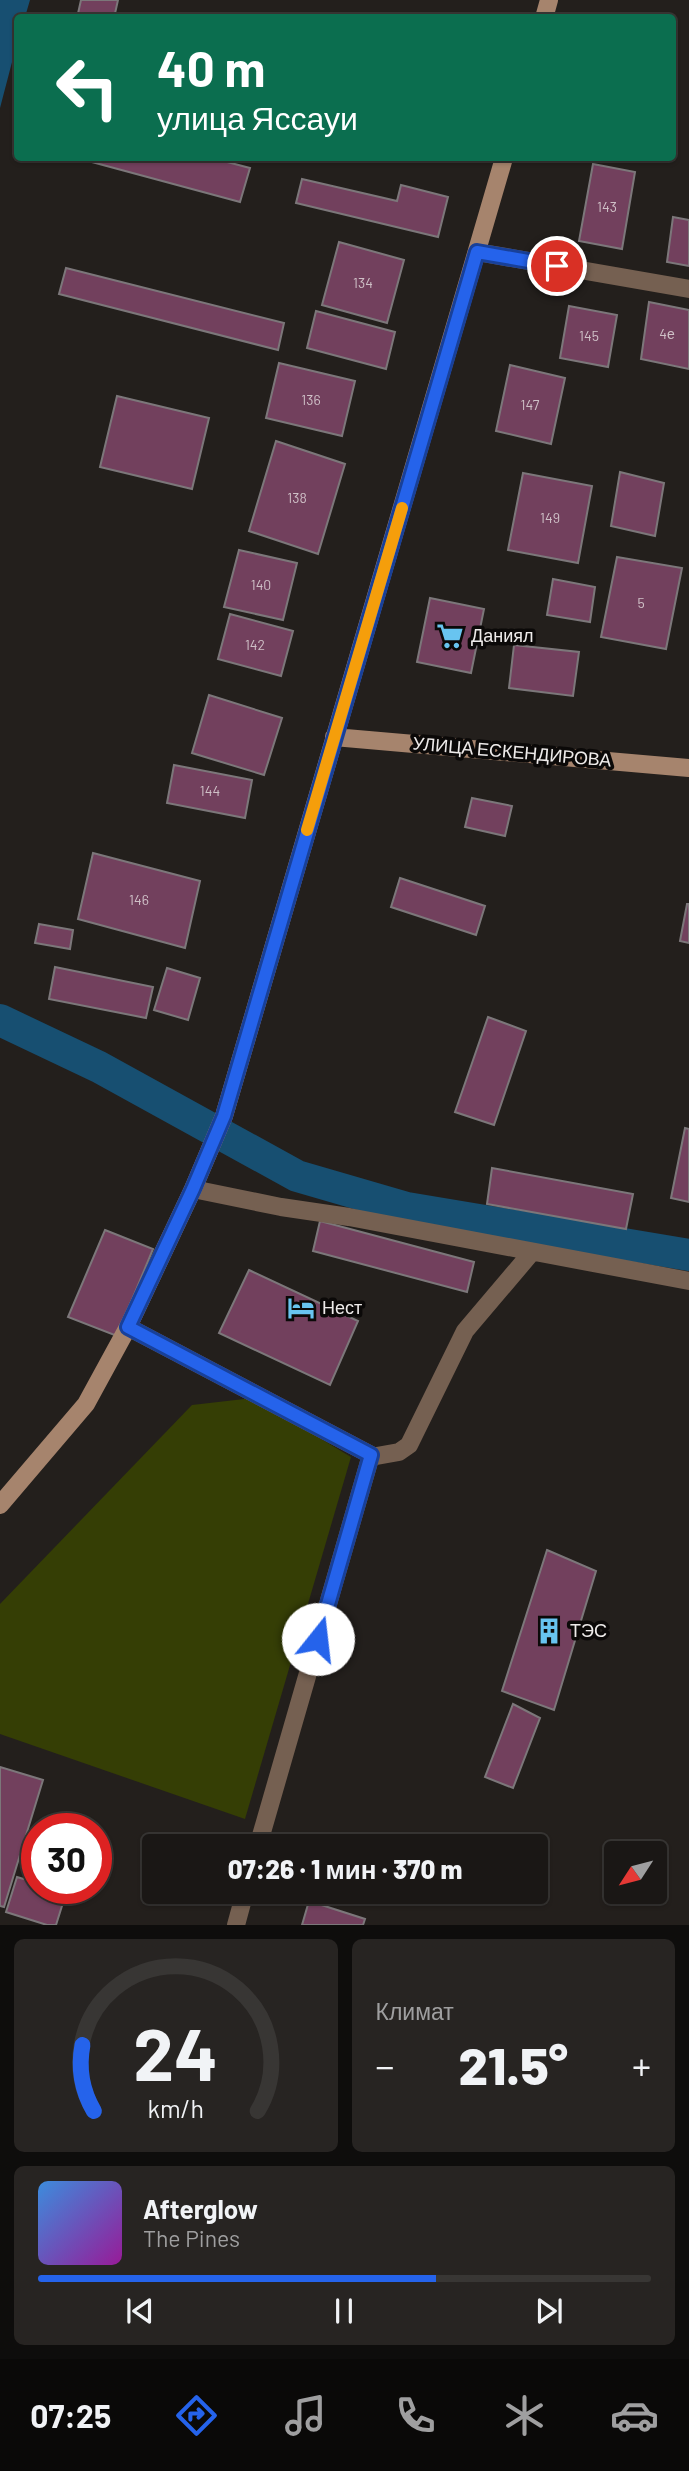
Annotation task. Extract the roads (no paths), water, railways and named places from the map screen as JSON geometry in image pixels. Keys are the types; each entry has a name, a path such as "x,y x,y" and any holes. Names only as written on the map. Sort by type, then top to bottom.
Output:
{"main road":[{"path":"0,1504 86,1404 128,1327 224,1116 503,161"},
{"name":"УЛИЦА ЕСКЕНДИРОВА","path":"334,737 689,768"}],"street":[{"path":"477,252 689,289"},
{"path":"193,1189 689,1281"},
{"path":"371,1457 399,1452 409,1445 465,1331 533,1252"},
{"path":"128,1327 371,1457"},
{"path":"261,1834 371,1457"},
{"path":"236,1925 242,1904"}],"water":[{"path":"0,0 30,0 26,14 14,14 14,54 0,108"}],"waterway":[{"path":"0,1020 99,1067 297,1176 407,1208 689,1255"}],"place":[{"name":"Даниял","path":"450,636"},
{"name":"Нест","path":"301,1308"},
{"name":"ТЭС","path":"549,1631"}]}
